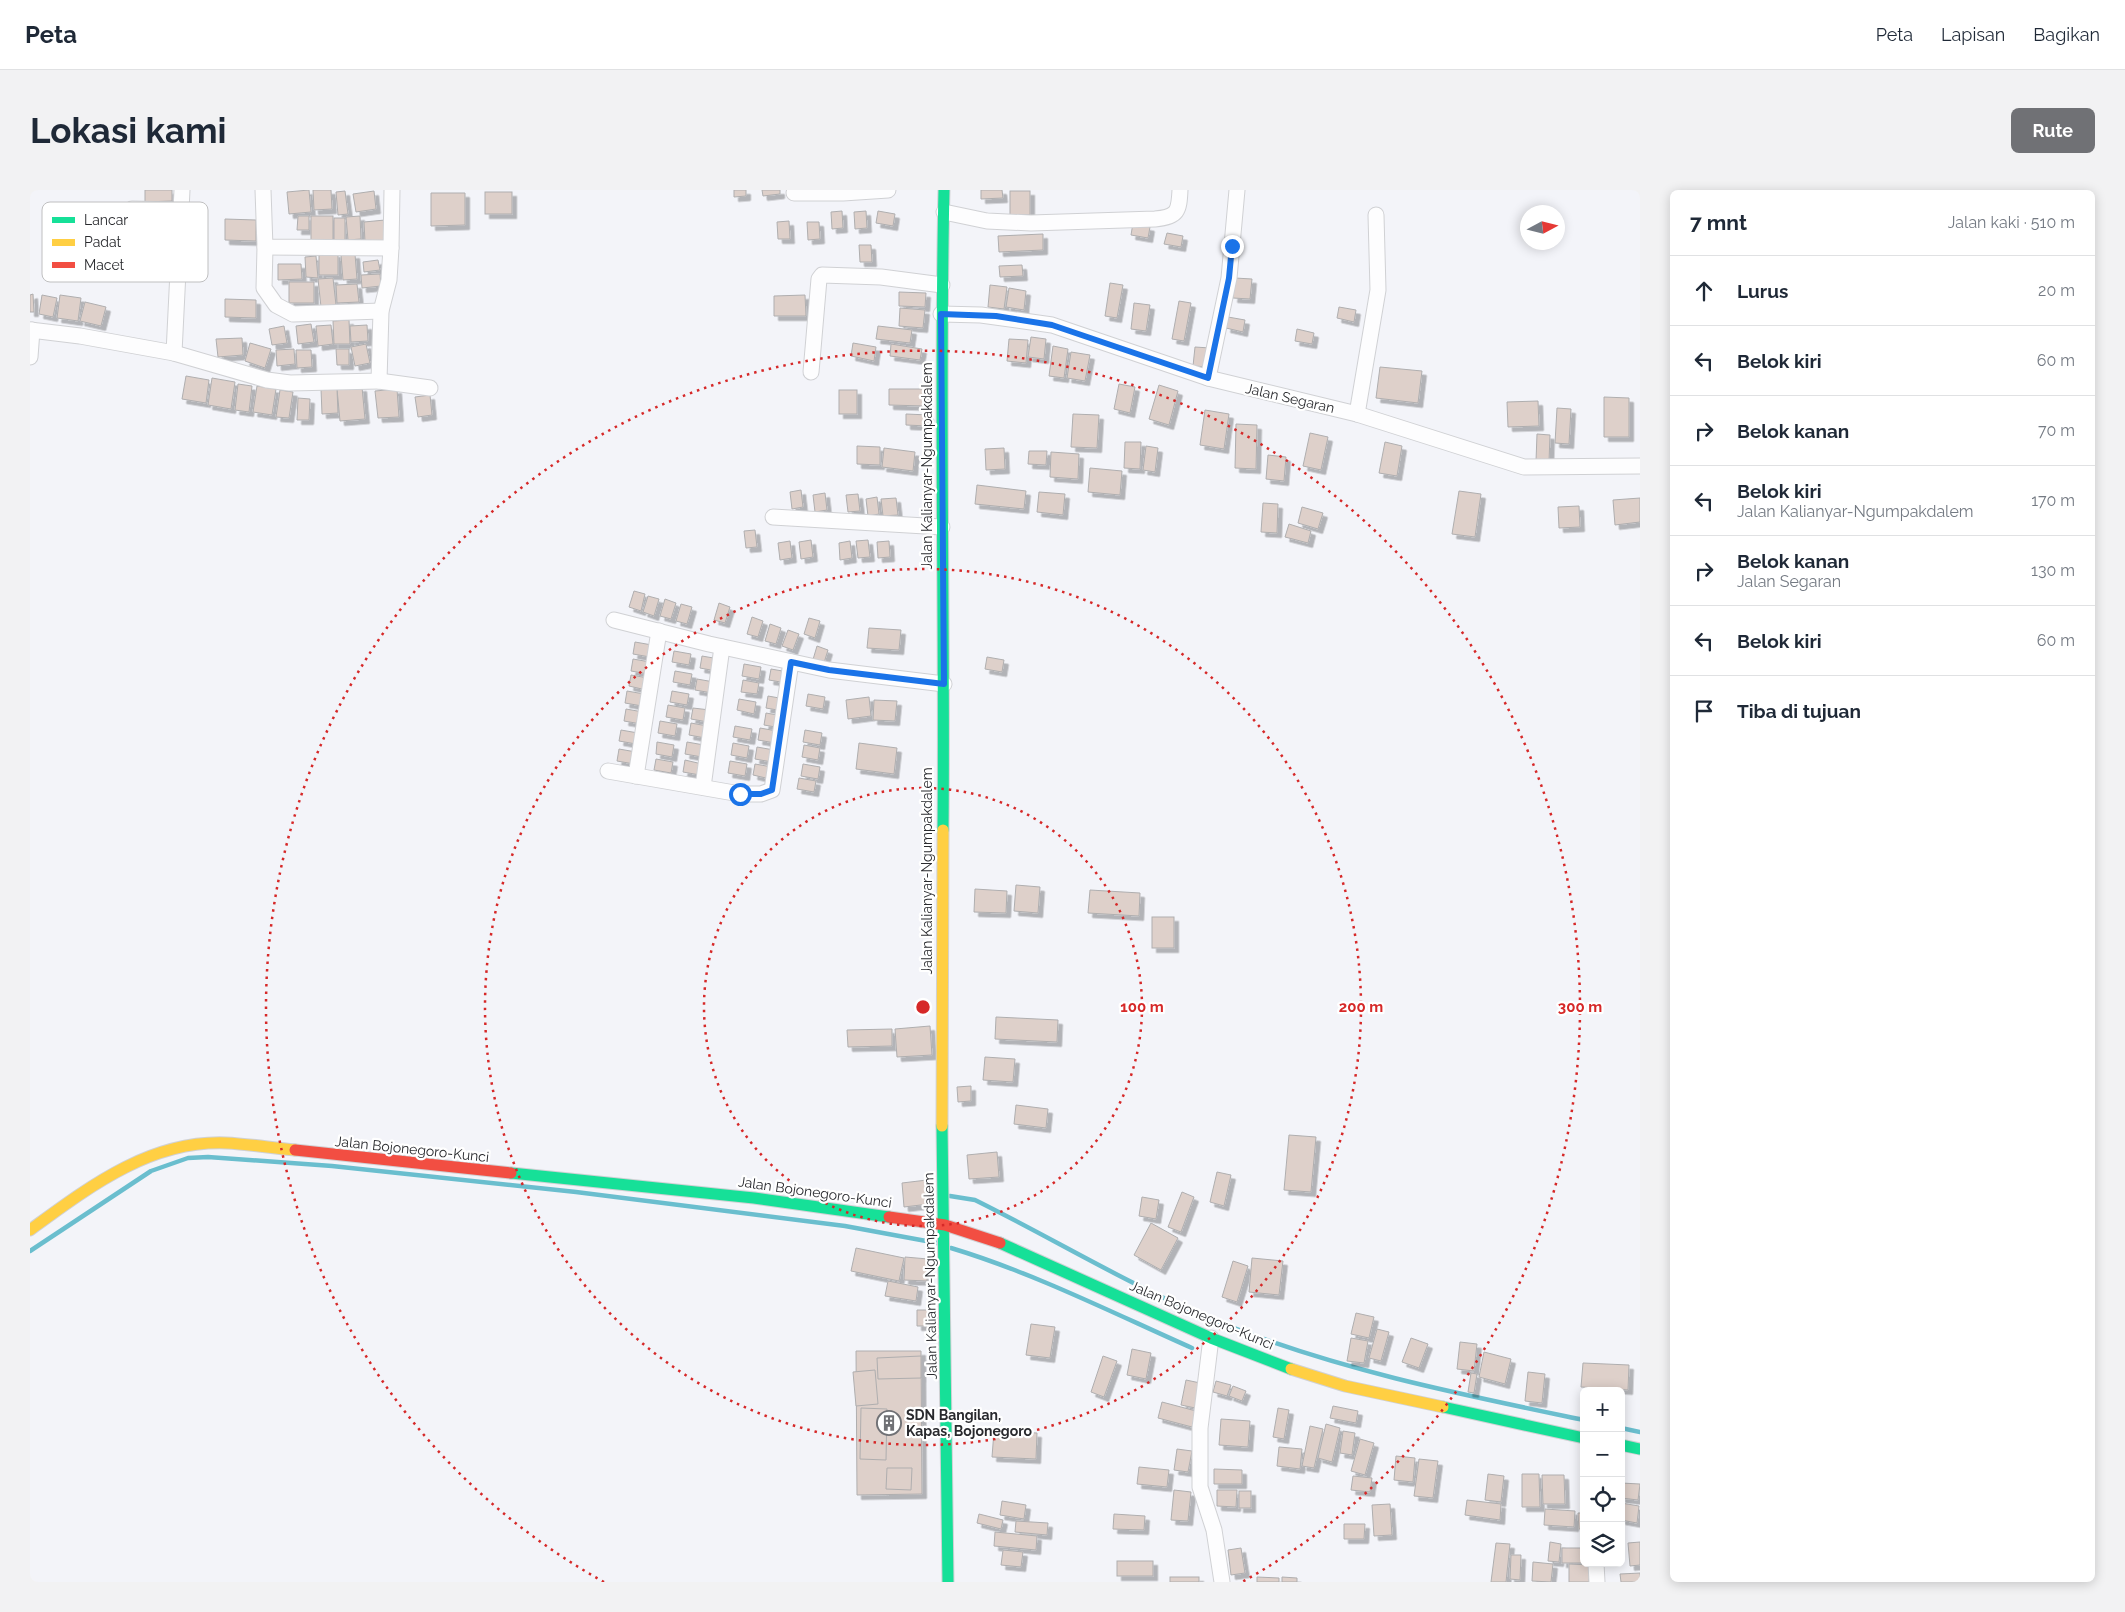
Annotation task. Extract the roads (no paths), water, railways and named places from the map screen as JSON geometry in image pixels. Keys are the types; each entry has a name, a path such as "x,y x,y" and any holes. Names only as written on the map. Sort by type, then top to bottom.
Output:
{"main road":[{"name":"Jalan Kalianyar-Ngumpakdalem","path":"944,190 941,314 944,684 941,1026 944,1203 941,1225 945,1240 948,1582"},
{"name":"Jalan Bojonegoro-Kunci","path":"30,1230 84,1192 145,1157 201,1143 227,1144 754,1198 941,1225 1004,1245 1211,1338 1297,1371 1345,1386 1580,1437"},
{"path":"1625,1446 1640,1449"}],"street":[{"path":"263,190 264,288 276,305 292,314 382,311"},
{"path":"379,381 382,311 389,280 392,190"},
{"path":"794,193 843,193 888,190"},
{"path":"944,212 987,221 1031,223 1155,219 1174,214 1179,208 1180,190"},
{"path":"1208,378 1229,278 1237,190"},
{"path":"1357,414 1378,290 1376,215"},
{"path":"265,247 391,248"},
{"path":"810,372 819,279 822,275 881,277 942,285"},
{"path":"174,354 178,282"},
{"name":"Jalan Segaran","path":"941,314 1000,316 1052,325 1208,378 1357,414 1524,467 1640,466"},
{"path":"30,357 31,330 80,336 174,354 267,380 290,382 379,381 430,388"},
{"path":"773,517 942,526"},
{"path":"614,620 722,647 829,670 944,684"},
{"path":"636,776 659,631"},
{"path":"702,787 722,647"},
{"path":"608,771 740,794 761,794 772,790 791,662"},
{"path":"1211,1338 1200,1428 1200,1487 1214,1530 1222,1582"},
{"path":"1596,1567 1597,1582"}],"waterway":[{"path":"30,1251 151,1171 188,1158 208,1157 332,1166 576,1192 845,1226 937,1243"},
{"path":"950,1196 975,1200 1164,1298 1196,1313 1272,1342 1360,1369 1580,1419"},
{"path":"951,1248 1043,1281 1192,1348"},
{"path":"1625,1429 1640,1432"}],"place":[{"name":"SDN Bangilan, Kapas, Bojonegoro","path":"889,1423"}]}
